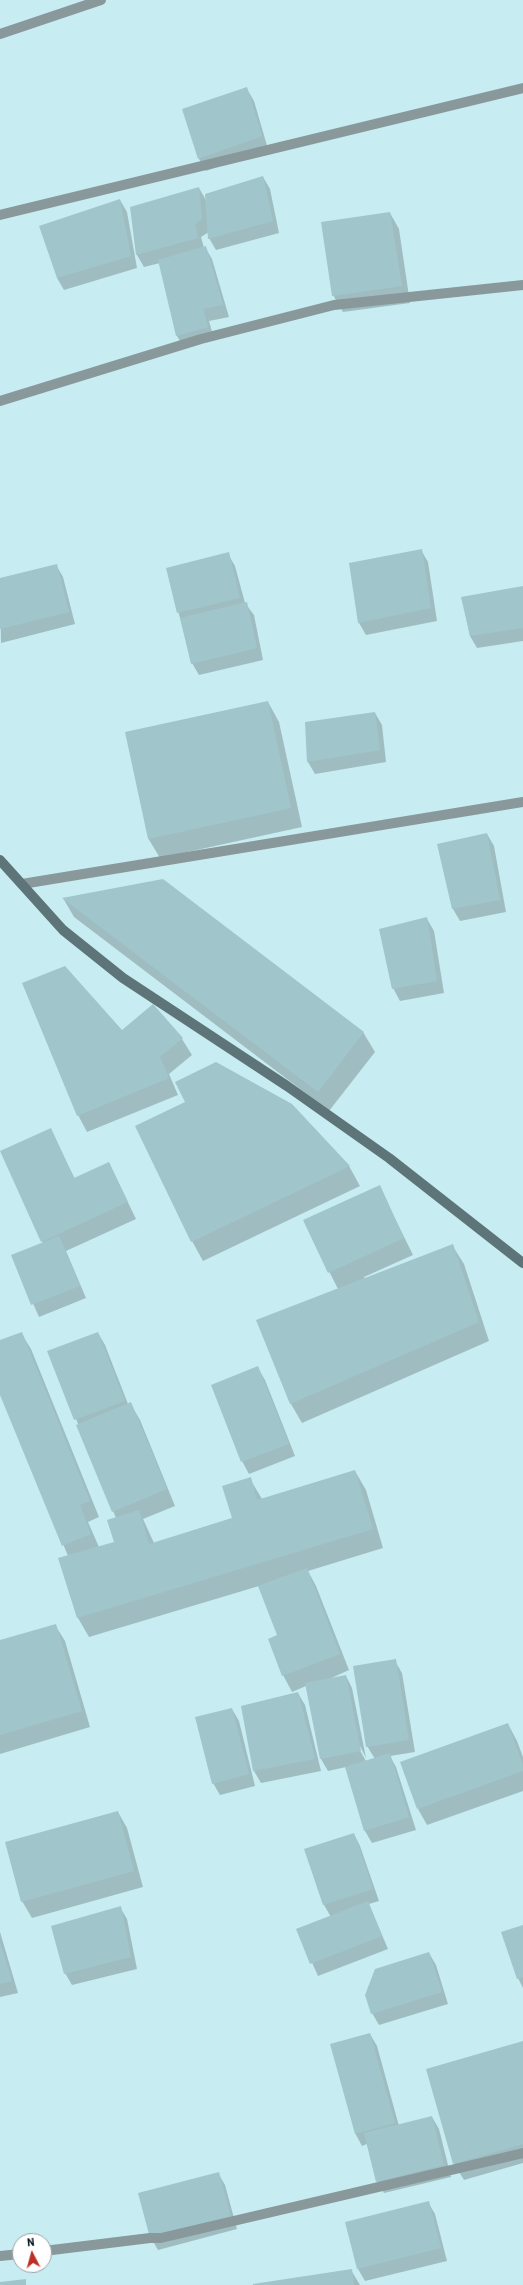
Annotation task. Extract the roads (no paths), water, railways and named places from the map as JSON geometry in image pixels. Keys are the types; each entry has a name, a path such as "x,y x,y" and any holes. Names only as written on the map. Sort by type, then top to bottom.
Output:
{"street":[{"path":"0,34 101,0"},
{"path":"0,215 523,88"},
{"path":"0,401 201,340 334,305 523,285"},
{"path":"22,884 523,802"},
{"path":"0,860 63,930 123,978 287,1086 389,1158 523,1263"},
{"path":"52,2250 150,2238 161,2238 523,2153"},
{"path":"0,2256 12,2255"}]}
